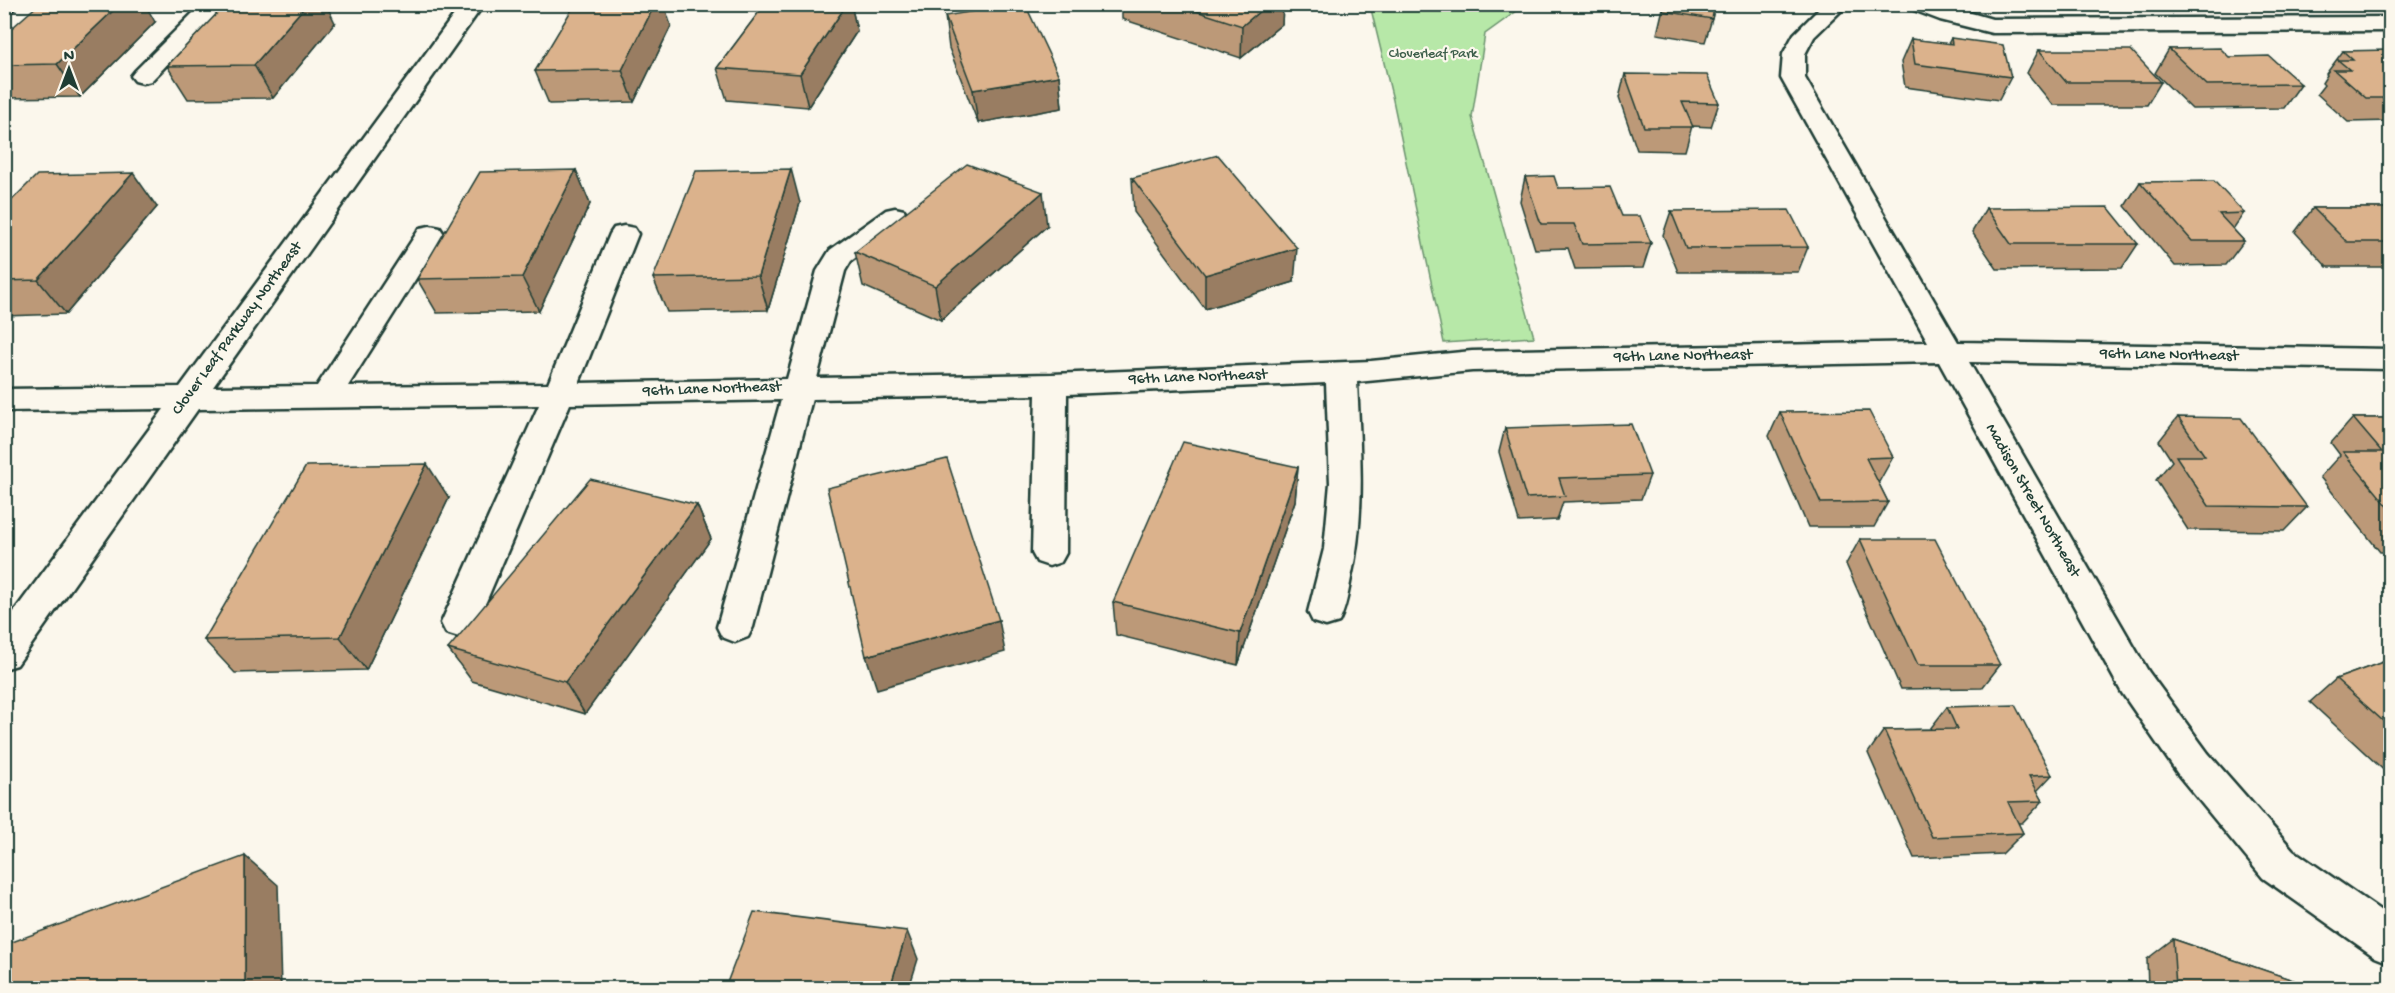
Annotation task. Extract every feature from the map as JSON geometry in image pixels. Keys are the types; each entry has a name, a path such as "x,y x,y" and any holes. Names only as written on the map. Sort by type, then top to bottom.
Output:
{"street":[{"path":"4,32 38,4"},
{"path":"143,76 215,4"},
{"name":"Clover Leaf Parkway Northeast","path":"4,654 473,4"},
{"name":"Madison Street Northeast","path":"1837,4 1805,34 1794,54 1793,78 2135,682 2194,765 2278,864 2391,942"},
{"path":"1919,4 1992,26 2391,24"},
{"path":"735,627 831,271 840,256 895,216"},
{"path":"327,395 430,234"},
{"path":"459,623 559,394 624,234"},
{"name":"96th Lane Northeast","path":"4,400 559,394 798,387 1052,384 1341,372 1472,362 1947,352 2391,359"},
{"path":"1326,612 1341,549 1346,483 1341,372"},
{"path":"1049,553 1052,384"}],"green space":[{"name":"Cloverleaf Park","path":"1370,5 1525,5 1485,34 1472,117 1534,337 1444,343 1393,100"}],"building":[{"path":"39,4 120,4 57,64 4,65 4,35"},
{"path":"226,4 307,4 254,65 167,66"},
{"path":"575,4 655,4 622,70 535,71"},
{"path":"765,4 847,4 800,74 717,68"},
{"path":"1025,4 1059,76 973,90 945,16"},
{"path":"1175,4 1268,4 1242,26"},
{"path":"1665,4 1715,4 1712,19 1663,11"},
{"path":"1951,38 2003,45 2011,77 1915,64 1911,39 1952,44"},
{"path":"2220,48 2229,57 2269,56 2301,84 2207,85 2169,49"},
{"path":"2039,50 2131,50 2161,82 2066,82"},
{"path":"2387,50 2391,53 2391,98 2366,98 2334,70 2350,70 2338,60 2353,60 2343,51"},
{"path":"1625,74 1707,75 1719,103 1682,102 1693,127 1644,127"},
{"path":"1218,155 1297,248 1205,275 1132,178"},
{"path":"967,164 1043,192 935,286 855,252"},
{"path":"791,169 758,276 653,278 696,171"},
{"path":"576,170 522,277 417,279 480,172"},
{"path":"133,173 38,280 4,281 4,208 37,175"},
{"path":"1554,176 1558,188 1610,187 1622,216 1640,216 1651,243 1582,244 1574,224 1541,224 1525,177"},
{"path":"2214,181 2244,213 2219,214 2244,241 2192,241 2140,182"},
{"path":"2108,207 2138,244 2011,244 1986,208"},
{"path":"2313,208 2391,208 2391,242 2347,242"},
{"path":"1789,210 1808,247 1686,248 1671,211"},
{"path":"1869,411 1893,457 1866,458 1888,502 1821,503 1780,412"},
{"path":"2178,417 2241,418 2307,507 2209,506 2176,456 2205,456"},
{"path":"2353,418 2391,418 2391,510 2343,452 2382,452"},
{"path":"1631,424 1650,475 1559,478 1565,496 1526,498 1505,428"},
{"path":"1183,442 1298,467 1240,633 1113,602"},
{"path":"947,459 999,620 866,656 827,488"},
{"path":"427,464 340,637 204,640 306,466"},
{"path":"590,479 697,505 565,682 448,649"},
{"path":"1860,539 1935,539 2000,665 1918,665"},
{"path":"2391,659 2391,728 2336,679"},
{"path":"2015,705 2052,775 2029,776 2043,801 2008,802 2023,833 1932,837 1884,730 1957,729 1947,707"},
{"path":"245,856 245,988 4,988 4,945"},
{"path":"754,912 907,931 890,988 725,988"},
{"path":"2173,939 2316,988 2176,988"}]}
